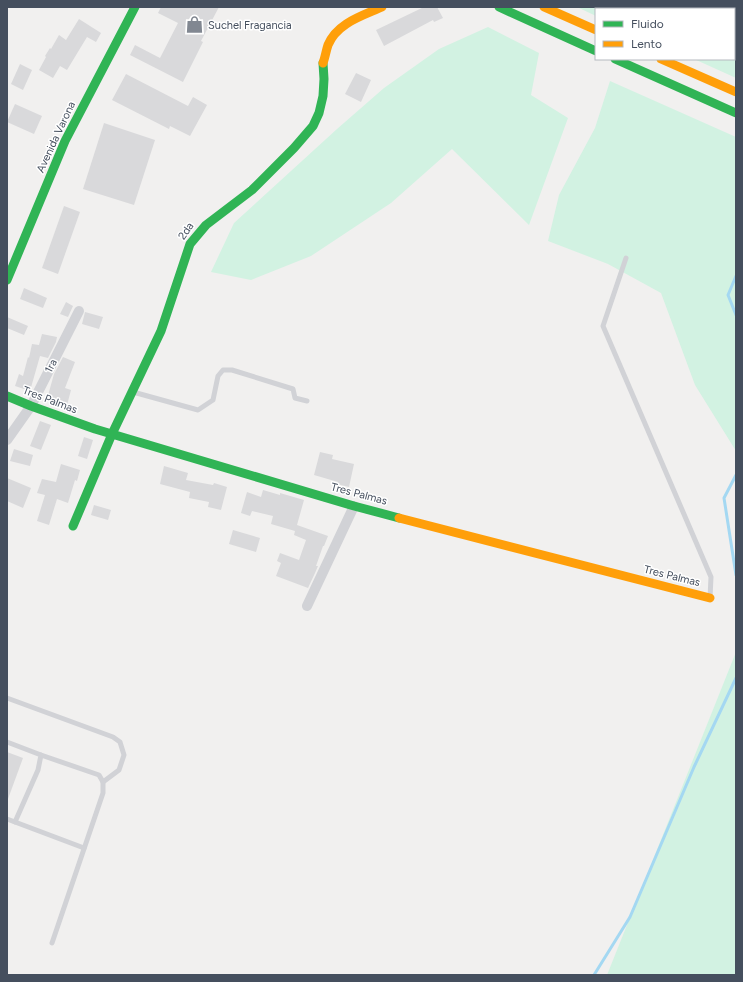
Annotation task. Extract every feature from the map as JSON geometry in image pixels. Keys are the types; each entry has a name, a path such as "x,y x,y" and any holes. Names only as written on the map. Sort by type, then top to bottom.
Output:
{"main road":[{"name":"Avenida Varona","path":"7,280 65,141 135,7"},
{"name":"2da","path":"73,526 112,434 161,331 190,244 206,225 252,190 294,148 313,126 319,113 323,96 323,64 328,45 337,31 348,22 382,7"},
{"path":"499,7 595,51"},
{"path":"544,7 595,30"},
{"path":"617,60 736,113"},
{"path":"663,60 736,92"},
{"name":"Tres Palmas","path":"7,396 95,429 354,506 710,598"}],"street":[{"name":"1ra","path":"7,440 31,406 79,311"},
{"path":"307,606 354,506"}],"lane":[{"path":"626,258 603,326 711,577 710,598"},
{"path":"132,392 198,410 213,400 218,376 223,370 232,370 293,389 295,398 308,401"},
{"path":"7,698 113,737 120,742 124,755 119,770 103,782"},
{"path":"7,742 99,775 103,782 103,793 52,943"},
{"path":"15,822 38,770 41,755"},
{"path":"7,819 84,848"}],"green space":[{"path":"577,7 731,8 595,8 595,16"},
{"path":"735,10 736,10 736,78 696,60 735,60"},
{"path":"488,27 539,53 531,95 568,118 529,225 452,149 391,203 311,256 251,280 211,272 234,223 337,129 384,88 439,49"},
{"path":"610,81 736,137 736,451 695,385 661,293 608,264 548,241 559,195 595,128"},
{"path":"736,652 736,975 607,975"}],"building":[{"path":"161,7 219,7 201,41 203,42 183,82 130,55 135,45 160,58 178,23 158,13"},
{"path":"424,7 437,7 443,18 434,22 433,20 384,46 376,30"},
{"path":"79,19 101,33 96,42 87,37 67,70 60,66 53,78 39,70 46,57 45,56 59,35 66,40"},
{"path":"20,64 32,70 23,90 11,84"},
{"path":"356,73 371,80 361,102 345,94"},
{"path":"126,74 188,106 193,97 207,105 190,136 170,126 169,129 112,100"},
{"path":"15,104 42,116 34,134 7,122"},
{"path":"104,123 155,140 134,205 83,189"},
{"path":"64,206 80,212 58,274 42,268"},
{"path":"24,288 47,298 43,308 20,299"},
{"path":"66,302 73,306 68,317 60,314"},
{"path":"85,312 103,317 99,329 82,324"},
{"path":"7,317 28,326 24,335 7,328"},
{"path":"42,334 57,337 48,358 40,356 30,391 15,386 19,374 23,376 32,344 39,345"},
{"path":"63,357 75,362 65,388 71,390 67,405 47,399 54,374"},
{"path":"40,421 51,425 41,450 30,446"},
{"path":"84,437 93,440 87,459 78,456"},
{"path":"14,449 33,455 30,466 10,461"},
{"path":"320,452 333,455 332,459 354,464 349,487 314,475"},
{"path":"61,464 80,470 77,481 75,480 68,503 57,499 49,525 37,521 45,495 37,493 42,479 56,482"},
{"path":"164,466 188,473 186,480 213,485 214,483 227,487 221,510 208,507 209,502 189,498 190,492 160,484"},
{"path":"7,478 31,488 23,508 7,501"},
{"path":"263,490 304,500 297,525 328,536 316,566 318,566 308,588 276,576 281,563 277,561 280,553 299,560 306,540 294,535 295,531 271,524 273,516 252,511 250,516 241,513 247,492 261,497"},
{"path":"94,505 111,510 108,520 91,515"},
{"path":"233,530 260,538 256,552 229,544"},
{"path":"7,752 23,758 8,799 7,799"}],"waterway":[{"path":"736,276 728,295 736,315"},
{"path":"736,475 724,498 736,575"},
{"path":"594,975 630,917 694,767 736,678"}],"traffic: fast":[{"path":"7,280 65,141 135,7"},
{"path":"499,7 595,51"},
{"path":"617,60 736,113"},
{"path":"73,526 112,434 161,331 190,244 206,225 252,190 294,148 313,126 319,113 323,96 323,63"},
{"path":"7,396 95,429 399,518"}],"traffic: slow":[{"path":"323,63 328,45 337,31 358,17 382,7"},
{"path":"544,7 595,30"},
{"path":"663,60 736,92"},
{"path":"399,518 710,598"}],"place":[{"name":"Suchel Fragancia","path":"195,25"}]}
